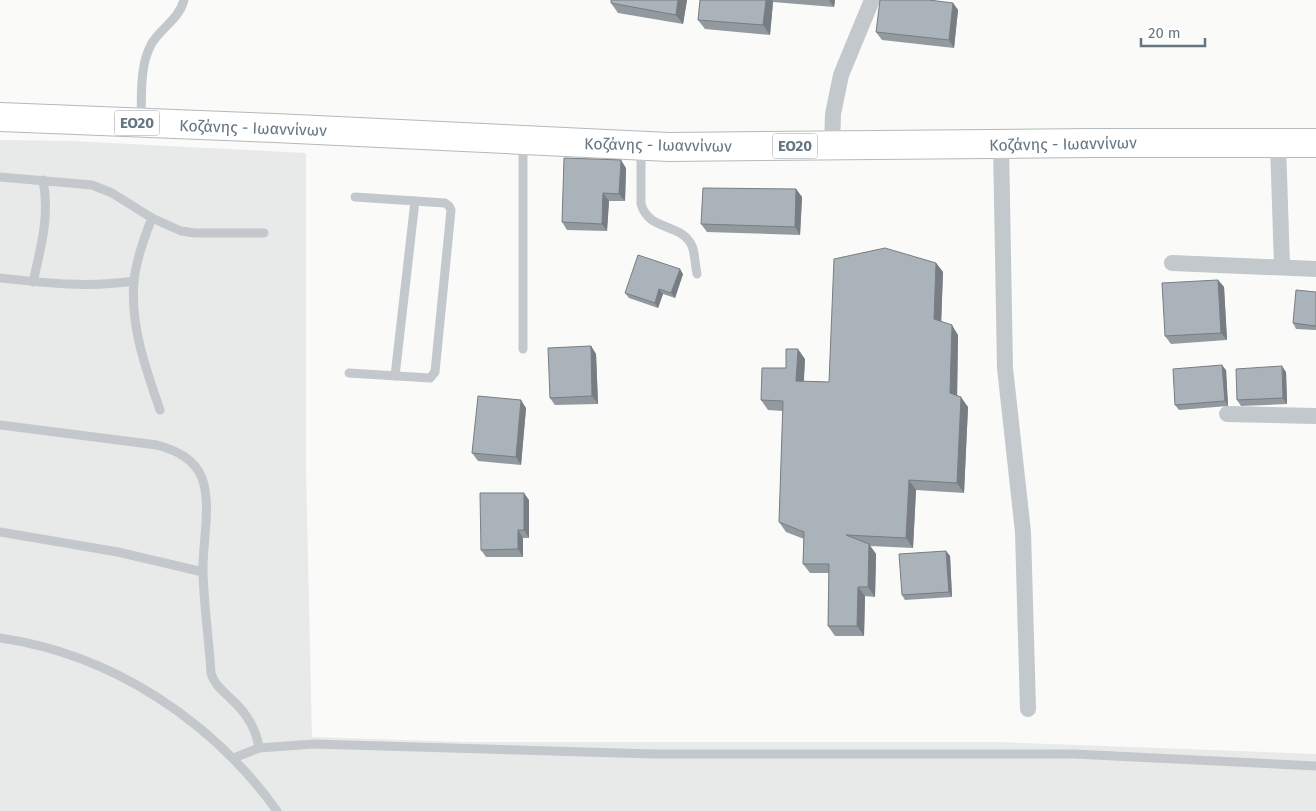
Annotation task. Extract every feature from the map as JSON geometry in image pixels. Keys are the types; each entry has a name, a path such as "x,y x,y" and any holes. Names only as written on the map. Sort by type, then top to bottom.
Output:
{"highway":[{"name":"Κοζάνης - Ιωαννίνων","path":"0,117 641,146 1316,143"}],"street":[{"path":"832,146 833,114 841,75 872,0"},
{"path":"1278,142 1282,266"},
{"path":"1001,144 1005,368 1023,532 1028,708"},
{"path":"1172,263 1316,268"},
{"path":"1227,414 1316,416"}],"lane":[{"path":"141,123 142,82 149,50 155,39 175,18 184,0"},
{"path":"523,140 523,349"},
{"path":"641,146 641,204 644,213 654,222 678,231 687,239 692,246 697,274"},
{"path":"0,177 84,184 101,188 152,218 181,231 195,233 264,233"},
{"path":"33,282 46,216 42,180"},
{"path":"349,373 430,378 435,372 451,210 445,203 355,197"},
{"path":"395,376 416,201"},
{"path":"152,218 143,244 134,282 134,312 141,351 160,410"},
{"path":"0,278 91,286 134,282"},
{"path":"0,425 157,445 171,448 186,458 202,478 205,494 203,572 212,678 248,718 256,733 259,748"},
{"path":"0,532 118,552 203,572"},
{"path":"0,638 48,647 107,668 162,700 190,720 234,758 260,787 277,811"},
{"path":"234,758 259,748 314,744 653,754 1074,754 1316,766"}],"shaded area":[{"path":"0,140 73,141 306,153 306,471 312,737 465,742 999,742 1316,754 1316,811 0,811"}],"building":[{"path":"611,0 678,0 676,15 611,3"},
{"path":"700,0 766,0 763,25 698,20"},
{"path":"880,0 929,0 953,3 949,40 876,32"},
{"path":"564,158 621,160 619,194 603,193 602,224 562,222"},
{"path":"703,188 796,189 795,227 701,224"},
{"path":"885,248 936,263 934,319 952,325 950,393 961,397 957,483 909,480 906,538 846,535 869,544 868,587 858,587 857,626 828,626 829,564 803,564 804,532 779,522 783,401 761,400 762,368 786,368 786,349 798,349 796,381 829,382 834,259"},
{"path":"638,255 680,269 671,293 659,289 655,303 625,293"},
{"path":"1218,280 1221,333 1165,336 1162,283"},
{"path":"1296,290 1316,292 1316,326 1293,323"},
{"path":"591,346 592,396 550,398 548,348"},
{"path":"1222,365 1225,401 1175,405 1173,369"},
{"path":"1282,366 1283,398 1237,400 1236,369"},
{"path":"478,396 521,400 516,457 472,453"},
{"path":"480,493 524,493 524,530 518,530 518,549 481,550"},
{"path":"946,551 949,592 902,595 899,554"}]}
